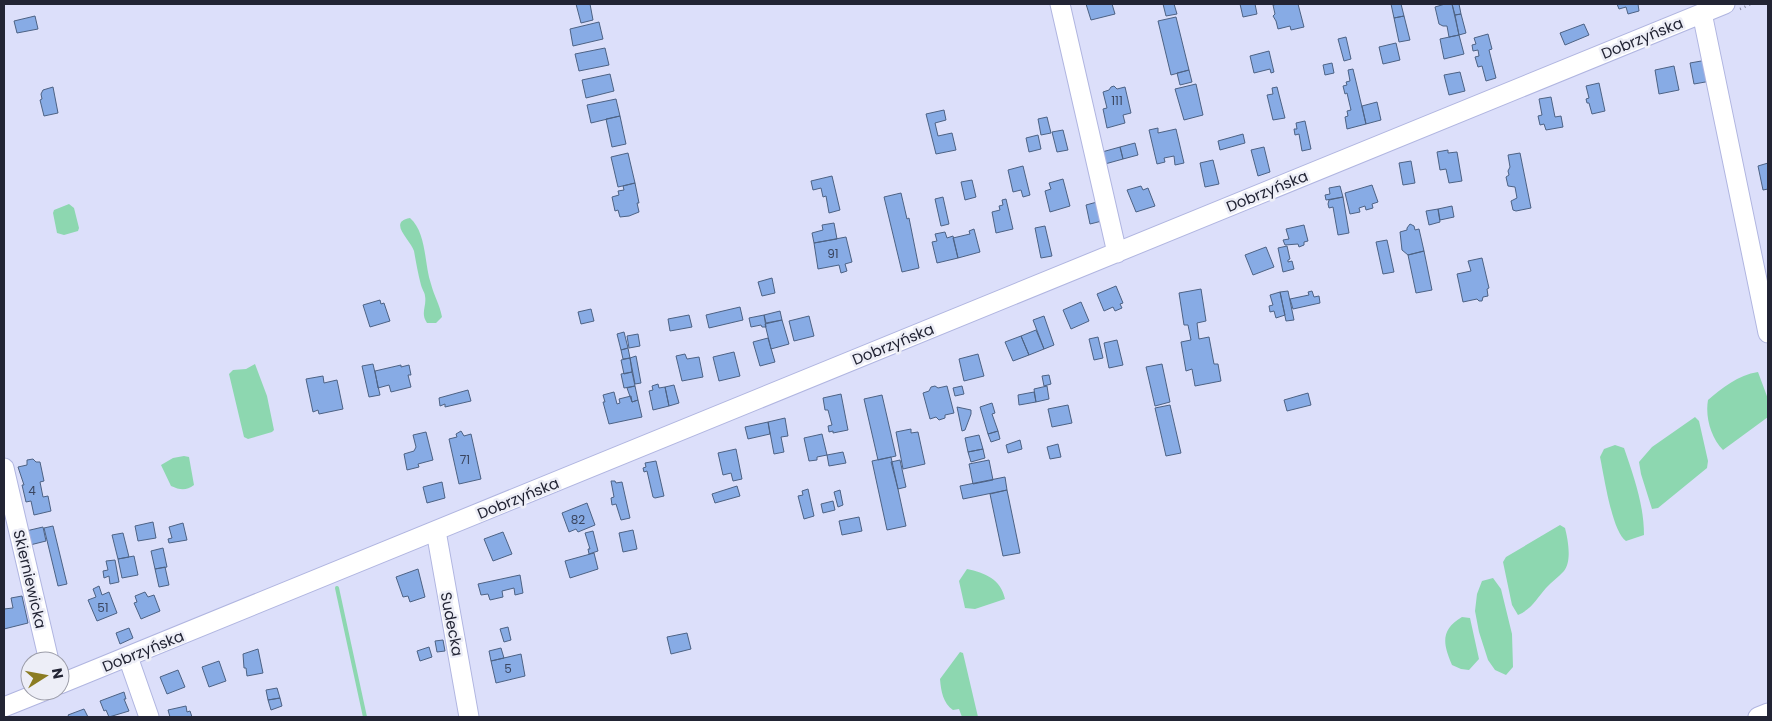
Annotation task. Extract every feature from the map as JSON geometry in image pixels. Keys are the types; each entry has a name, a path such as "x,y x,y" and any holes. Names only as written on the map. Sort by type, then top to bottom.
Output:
{"street":[{"path":"1060,4 1117,253"},
{"name":"Dobrzyńska","path":"70,680 1725,4"},
{"path":"1702,13 1768,333"},
{"name":"Skierniewicka","path":"4,468 47,651"},
{"name":"Sudecka","path":"436,531 469,717"},
{"path":"128,656 149,717"},
{"path":"4,707 20,701"},
{"path":"1758,717 1768,713"}],"shaded area":[{"path":"69,204 74,208 79,228 78,231 64,235 57,233 53,213 54,210"},
{"path":"410,218 415,224 422,240 432,288 442,317 436,323 427,323 425,319 425,295 421,286 414,251 400,227 400,223 403,220"},
{"path":"255,364 267,396 274,430 248,439 244,437 229,374 233,370 246,369"},
{"path":"1758,372 1768,399 1768,417 1723,450 1715,440 1710,427 1707,413 1708,400 1737,379"},
{"path":"1695,417 1699,421 1708,461 1707,468 1658,508 1652,509 1639,462 1652,447"},
{"path":"1615,445 1624,448 1638,491 1644,524 1644,535 1626,541 1621,536 1613,515 1600,457 1604,449"},
{"path":"189,457 194,485 183,489 171,486 161,465 173,458"},
{"path":"1560,525 1565,528 1569,550 1566,567 1531,606 1518,615 1512,605 1503,562 1506,557"},
{"path":"967,569 991,578 1000,586 1005,599 975,609 965,608 959,581"},
{"path":"1493,578 1501,589 1512,634 1513,667 1506,675 1495,670 1488,660 1479,632 1475,611 1477,594 1482,581"},
{"path":"1462,617 1470,618 1479,659 1469,670 1452,665 1445,644 1445,638 1450,627"},
{"path":"960,652 963,653 978,717 962,717 959,709 953,710 947,704 942,692 940,679"}],"building":[{"path":"576,4 590,4 593,20 581,23"},
{"path":"1086,4 1112,4 1115,14 1091,20"},
{"path":"1163,4 1174,4 1177,14 1166,16"},
{"path":"1240,4 1255,4 1257,14 1243,17"},
{"path":"1298,4 1304,27 1291,30 1290,26 1278,29 1273,16 1275,14 1273,5"},
{"path":"1391,4 1401,4 1404,16 1394,18"},
{"path":"1452,4 1459,35 1449,37 1447,26 1439,24 1435,7"},
{"path":"1452,4 1459,4 1461,14 1455,15"},
{"path":"1617,4 1638,4 1639,11 1628,14 1626,7 1619,9"},
{"path":"1461,14 1466,33 1459,35 1455,15"},
{"path":"35,16 38,29 17,33 14,21"},
{"path":"1404,16 1410,40 1399,42 1394,18"},
{"path":"1176,17 1189,70 1171,75 1158,21"},
{"path":"599,22 603,39 573,46 570,29"},
{"path":"1584,24 1589,35 1565,45 1560,33"},
{"path":"1488,34 1492,49 1489,50 1496,78 1486,81 1482,66 1478,67 1475,57 1479,56 1478,50 1473,51 1472,45 1476,44 1474,38"},
{"path":"1459,35 1464,54 1444,59 1440,39"},
{"path":"1346,37 1351,59 1344,61 1338,39"},
{"path":"1396,43 1400,60 1383,64 1379,47"},
{"path":"605,48 609,65 579,71 575,54"},
{"path":"1269,51 1274,72 1271,73 1270,69 1254,73 1250,56"},
{"path":"1707,60 1711,81 1694,84 1690,63"},
{"path":"1332,63 1334,73 1325,75 1323,65"},
{"path":"1674,66 1679,90 1659,94 1655,70"},
{"path":"1353,69 1366,124 1347,129 1345,117 1348,116 1347,111 1351,110 1347,93 1345,94 1343,86 1347,85 1346,82 1350,81 1348,70"},
{"path":"1189,70 1192,82 1180,85 1177,73"},
{"path":"1460,72 1465,91 1449,95 1444,75"},
{"path":"610,74 614,91 586,98 582,80"},
{"path":"1599,83 1605,111 1592,114 1586,99 1589,98 1586,86"},
{"path":"1196,84 1203,115 1184,120 1175,89"},
{"path":"1114,86 1117,89 1125,87 1131,113 1123,115 1125,123 1107,128 1103,109 1107,108 1103,92"},
{"path":"53,87 58,113 44,116 40,100 42,99 41,94 43,90"},
{"path":"1277,87 1285,118 1273,120 1267,95 1273,94 1272,88"},
{"path":"1551,97 1555,117 1561,116 1563,127 1546,130 1544,124 1540,125 1538,116 1542,115 1539,99"},
{"path":"616,99 620,116 591,123 587,105"},
{"path":"1377,102 1381,120 1366,124 1362,106"},
{"path":"944,110 946,120 935,123 938,136 952,133 956,150 936,154 926,114"},
{"path":"620,116 626,144 612,147 606,119"},
{"path":"1047,117 1051,133 1041,135 1038,119"},
{"path":"1305,121 1311,149 1302,151 1299,134 1295,135 1294,129 1297,129 1296,123"},
{"path":"1158,128 1158,133 1176,129 1184,163 1175,165 1174,156 1164,158 1165,162 1157,164 1149,130"},
{"path":"1063,130 1068,150 1057,152 1052,132"},
{"path":"1243,134 1245,143 1220,150 1218,141"},
{"path":"1038,135 1041,149 1029,152 1026,138"},
{"path":"1135,143 1138,155 1123,159 1120,147"},
{"path":"1120,147 1123,159 1105,164 1102,152"},
{"path":"1264,147 1270,172 1258,176 1251,150"},
{"path":"1448,150 1448,153 1457,152 1462,181 1449,183 1446,169 1440,170 1437,152"},
{"path":"628,153 635,183 618,187 611,157"},
{"path":"1520,153 1531,208 1516,211 1513,210 1511,201 1517,198 1515,187 1508,186 1506,177 1509,175 1510,167 1508,155"},
{"path":"1213,160 1219,184 1205,187 1200,163"},
{"path":"1411,161 1415,183 1403,185 1399,163"},
{"path":"1768,163 1768,189 1763,190 1758,166"},
{"path":"1023,166 1030,195 1023,197 1021,190 1013,192 1008,170"},
{"path":"832,176 840,210 829,213 826,196 823,197 821,188 813,190 811,181"},
{"path":"1063,179 1070,206 1050,212 1045,191 1051,189 1049,183"},
{"path":"972,180 976,197 965,200 961,182"},
{"path":"635,183 639,212 620,217 618,210 615,211 612,197 619,195 618,191 624,190 623,186"},
{"path":"1372,185 1378,202 1372,204 1373,208 1366,210 1365,206 1359,208 1360,212 1350,214 1345,193"},
{"path":"1141,186 1143,190 1148,188 1155,206 1136,212 1127,190"},
{"path":"1340,186 1343,197 1326,200 1325,195 1330,194 1329,188"},
{"path":"901,193 907,219 909,218 919,268 902,272 884,197"},
{"path":"943,197 949,224 941,226 935,199"},
{"path":"1343,197 1349,233 1338,235 1333,207 1329,208 1328,204 1329,200"},
{"path":"1006,199 1013,229 996,233 992,212 1000,210 999,206 1003,205 1002,200"},
{"path":"1097,202 1102,221 1090,224 1086,205"},
{"path":"1452,206 1454,217 1440,220 1438,209"},
{"path":"1438,209 1440,222 1429,225 1426,211"},
{"path":"834,223 837,239 814,243 812,233 823,230 822,225"},
{"path":"1410,224 1414,226 1415,230 1419,229 1424,251 1408,255 1402,250 1400,232 1407,230"},
{"path":"1304,225 1308,241 1299,247 1298,244 1285,245 1283,240 1289,239 1286,229"},
{"path":"1045,226 1052,256 1041,258 1035,228"},
{"path":"974,229 980,252 958,258 953,238 970,234 969,231"},
{"path":"945,232 947,238 953,236 958,258 937,263 932,242 937,241 935,234"},
{"path":"846,237 852,262 845,264 847,271 841,273 839,265 818,269 814,243"},
{"path":"1387,240 1394,272 1383,274 1376,242"},
{"path":"1287,246 1290,259 1288,262 1292,261 1294,269 1283,272 1278,248"},
{"path":"1266,247 1274,267 1253,275 1245,255"},
{"path":"1424,251 1432,290 1416,293 1408,255"},
{"path":"1482,258 1489,288 1487,289 1488,296 1483,297 1482,301 1477,299 1463,302 1457,274 1471,271 1468,261"},
{"path":"772,278 775,293 762,296 758,282"},
{"path":"1116,286 1123,303 1120,304 1122,308 1115,311 1113,307 1104,311 1097,294"},
{"path":"1201,289 1206,321 1197,323 1199,339 1209,337 1214,364 1218,364 1221,381 1195,386 1192,369 1186,371 1181,342 1191,340 1188,325 1184,325 1179,293"},
{"path":"1288,291 1294,320 1286,321 1280,292"},
{"path":"1312,291 1314,297 1319,296 1320,303 1293,309 1290,299 1309,295 1308,292"},
{"path":"1280,292 1285,315 1276,318 1274,311 1270,312 1269,306 1273,305 1270,295"},
{"path":"380,300 381,304 384,303 390,321 370,327 363,305"},
{"path":"1081,302 1089,321 1071,329 1063,310"},
{"path":"740,307 743,320 709,328 706,315"},
{"path":"591,309 594,321 581,324 578,312"},
{"path":"780,311 782,320 766,323 764,315"},
{"path":"689,315 692,327 670,331 668,319"},
{"path":"764,315 766,327 761,325 751,327 749,318"},
{"path":"809,316 814,336 794,341 789,321"},
{"path":"1044,316 1054,345 1044,349 1033,320"},
{"path":"782,320 789,344 771,349 765,324"},
{"path":"1036,330 1044,349 1029,355 1021,336"},
{"path":"624,332 628,348 621,350 617,334"},
{"path":"638,334 640,346 629,348 627,336"},
{"path":"1021,336 1029,355 1013,361 1005,342"},
{"path":"1098,337 1103,358 1094,360 1089,339"},
{"path":"768,338 775,362 760,366 753,342"},
{"path":"1117,340 1123,365 1109,368 1104,343"},
{"path":"628,348 630,358 623,359 621,350"},
{"path":"734,352 740,376 719,381 713,357"},
{"path":"685,354 687,359 699,357 703,377 682,381 676,356"},
{"path":"978,354 984,376 964,381 959,359"},
{"path":"636,356 641,383 635,384 630,358"},
{"path":"630,358 632,372 624,374 621,360"},
{"path":"373,364 380,395 369,397 362,366"},
{"path":"1162,364 1170,402 1155,406 1146,367"},
{"path":"401,365 401,367 409,365 411,375 408,375 411,387 391,392 389,385 378,388 375,371"},
{"path":"632,372 635,386 624,388 621,374"},
{"path":"1049,375 1051,384 1044,386 1042,376"},
{"path":"323,376 324,383 337,380 343,409 319,414 318,410 313,412 306,379"},
{"path":"658,384 659,388 665,387 669,406 653,410 649,391 653,390 652,386"},
{"path":"674,385 679,403 669,406 665,387"},
{"path":"635,386 638,400 632,402 627,388"},
{"path":"935,386 938,388 947,386 954,413 945,415 945,418 939,420 936,417 930,419 923,393"},
{"path":"962,386 964,394 955,396 953,388"},
{"path":"1047,386 1049,399 1036,402 1034,389"},
{"path":"468,390 471,401 445,407 445,404 440,406 439,398"},
{"path":"614,392 617,404 620,403 619,399 631,396 632,402 638,400 642,417 609,424 603,395"},
{"path":"1034,392 1036,402 1019,405 1018,395"},
{"path":"1308,393 1311,405 1287,411 1284,400"},
{"path":"841,394 848,430 829,432 828,426 832,425 828,410 825,410 823,398"},
{"path":"882,395 896,456 878,460 864,399"},
{"path":"992,403 995,413 992,414 998,431 988,434 980,407"},
{"path":"1068,405 1072,423 1052,427 1048,409"},
{"path":"1170,405 1181,453 1166,456 1155,408"},
{"path":"957,407 971,410 965,430 962,431"},
{"path":"785,418 788,436 781,437 784,452 774,454 768,422"},
{"path":"768,422 770,434 748,439 745,427"},
{"path":"911,429 911,433 918,432 925,464 903,469 896,432"},
{"path":"461,431 464,436 471,434 481,479 459,484 449,439 457,437 456,434"},
{"path":"998,431 1000,439 991,442 988,434"},
{"path":"426,432 433,460 418,464 419,467 407,470 404,454 414,451 416,447 413,435"},
{"path":"822,434 827,455 817,457 817,460 809,461 804,438"},
{"path":"979,435 983,449 968,452 965,438"},
{"path":"1020,440 1022,449 1008,453 1006,445"},
{"path":"1058,444 1061,457 1050,459 1047,447"},
{"path":"736,449 742,479 733,481 731,473 723,475 718,453"},
{"path":"983,449 985,458 971,462 968,452"},
{"path":"843,452 846,463 829,466 827,455"},
{"path":"891,457 906,526 887,530 872,461"},
{"path":"33,459 36,462 40,462 44,481 40,482 43,497 48,496 51,511 34,515 31,501 26,502 22,485 24,485 18,467 27,465 27,460"},
{"path":"900,460 906,487 898,489 891,462"},
{"path":"989,460 993,480 973,484 969,464"},
{"path":"656,461 664,496 655,498 653,497 647,471 644,472 643,468 646,467 645,463"},
{"path":"1005,477 1007,490 963,499 960,486"},
{"path":"611,481 616,483 622,482 630,518 621,520 616,504 612,505 611,498 614,497"},
{"path":"442,482 445,498 427,503 423,487"},
{"path":"737,486 740,496 715,503 712,494"},
{"path":"808,489 814,516 804,519 798,496 803,495 802,491"},
{"path":"840,490 843,505 838,507 834,492"},
{"path":"1007,490 1020,553 1003,556 990,494"},
{"path":"833,501 835,510 823,513 821,504"},
{"path":"587,503 595,525 578,532 576,529 569,532 562,513"},
{"path":"859,517 862,531 842,535 839,521"},
{"path":"153,522 156,538 138,541 135,526"},
{"path":"183,523 187,540 169,543 168,539 172,538 169,527"},
{"path":"53,526 67,584 58,586 44,528"},
{"path":"43,527 46,541 30,545 26,531"},
{"path":"633,530 637,549 623,552 619,533"},
{"path":"593,531 598,551 589,554 588,549 590,549 585,533"},
{"path":"503,532 512,554 493,561 484,539"},
{"path":"123,533 129,557 118,559 112,535"},
{"path":"163,548 167,567 155,569 151,551"},
{"path":"594,553 598,569 570,578 565,561"},
{"path":"134,556 138,575 122,578 118,559"},
{"path":"115,560 119,582 110,584 109,576 104,578 103,571 108,570 106,561"},
{"path":"165,567 169,585 159,587 155,569"},
{"path":"418,569 425,597 410,602 408,596 403,597 396,577"},
{"path":"520,575 523,593 515,595 514,588 502,591 503,597 490,600 488,594 481,595 478,584"},
{"path":"99,586 102,595 109,592 117,613 97,621 88,600 96,597 93,589"},
{"path":"145,592 148,597 154,595 160,611 141,619 134,603 137,602 135,596"},
{"path":"22,596 28,623 4,629 4,609 13,608 11,598"},
{"path":"508,627 511,640 504,642 500,629"},
{"path":"129,628 133,638 120,644 116,633"},
{"path":"687,633 691,649 671,654 667,637"},
{"path":"443,640 445,651 437,652 435,641"},
{"path":"429,647 432,657 420,661 417,651"},
{"path":"501,648 504,658 491,661 489,651"},
{"path":"258,649 263,673 247,676 246,668 244,668 243,654"},
{"path":"521,654 525,676 496,683 491,661"},
{"path":"219,661 226,681 209,687 202,667"},
{"path":"178,670 185,687 167,694 160,677"},
{"path":"277,688 280,698 268,700 266,690"},
{"path":"124,692 126,699 124,699 129,711 109,717 100,701"},
{"path":"280,698 282,706 271,710 268,700"},
{"path":"186,706 187,712 190,711 192,717 170,717 168,710"},
{"path":"84,709 88,717 69,717 68,715"}],"waterway":[{"path":"337,588 365,717"}]}
